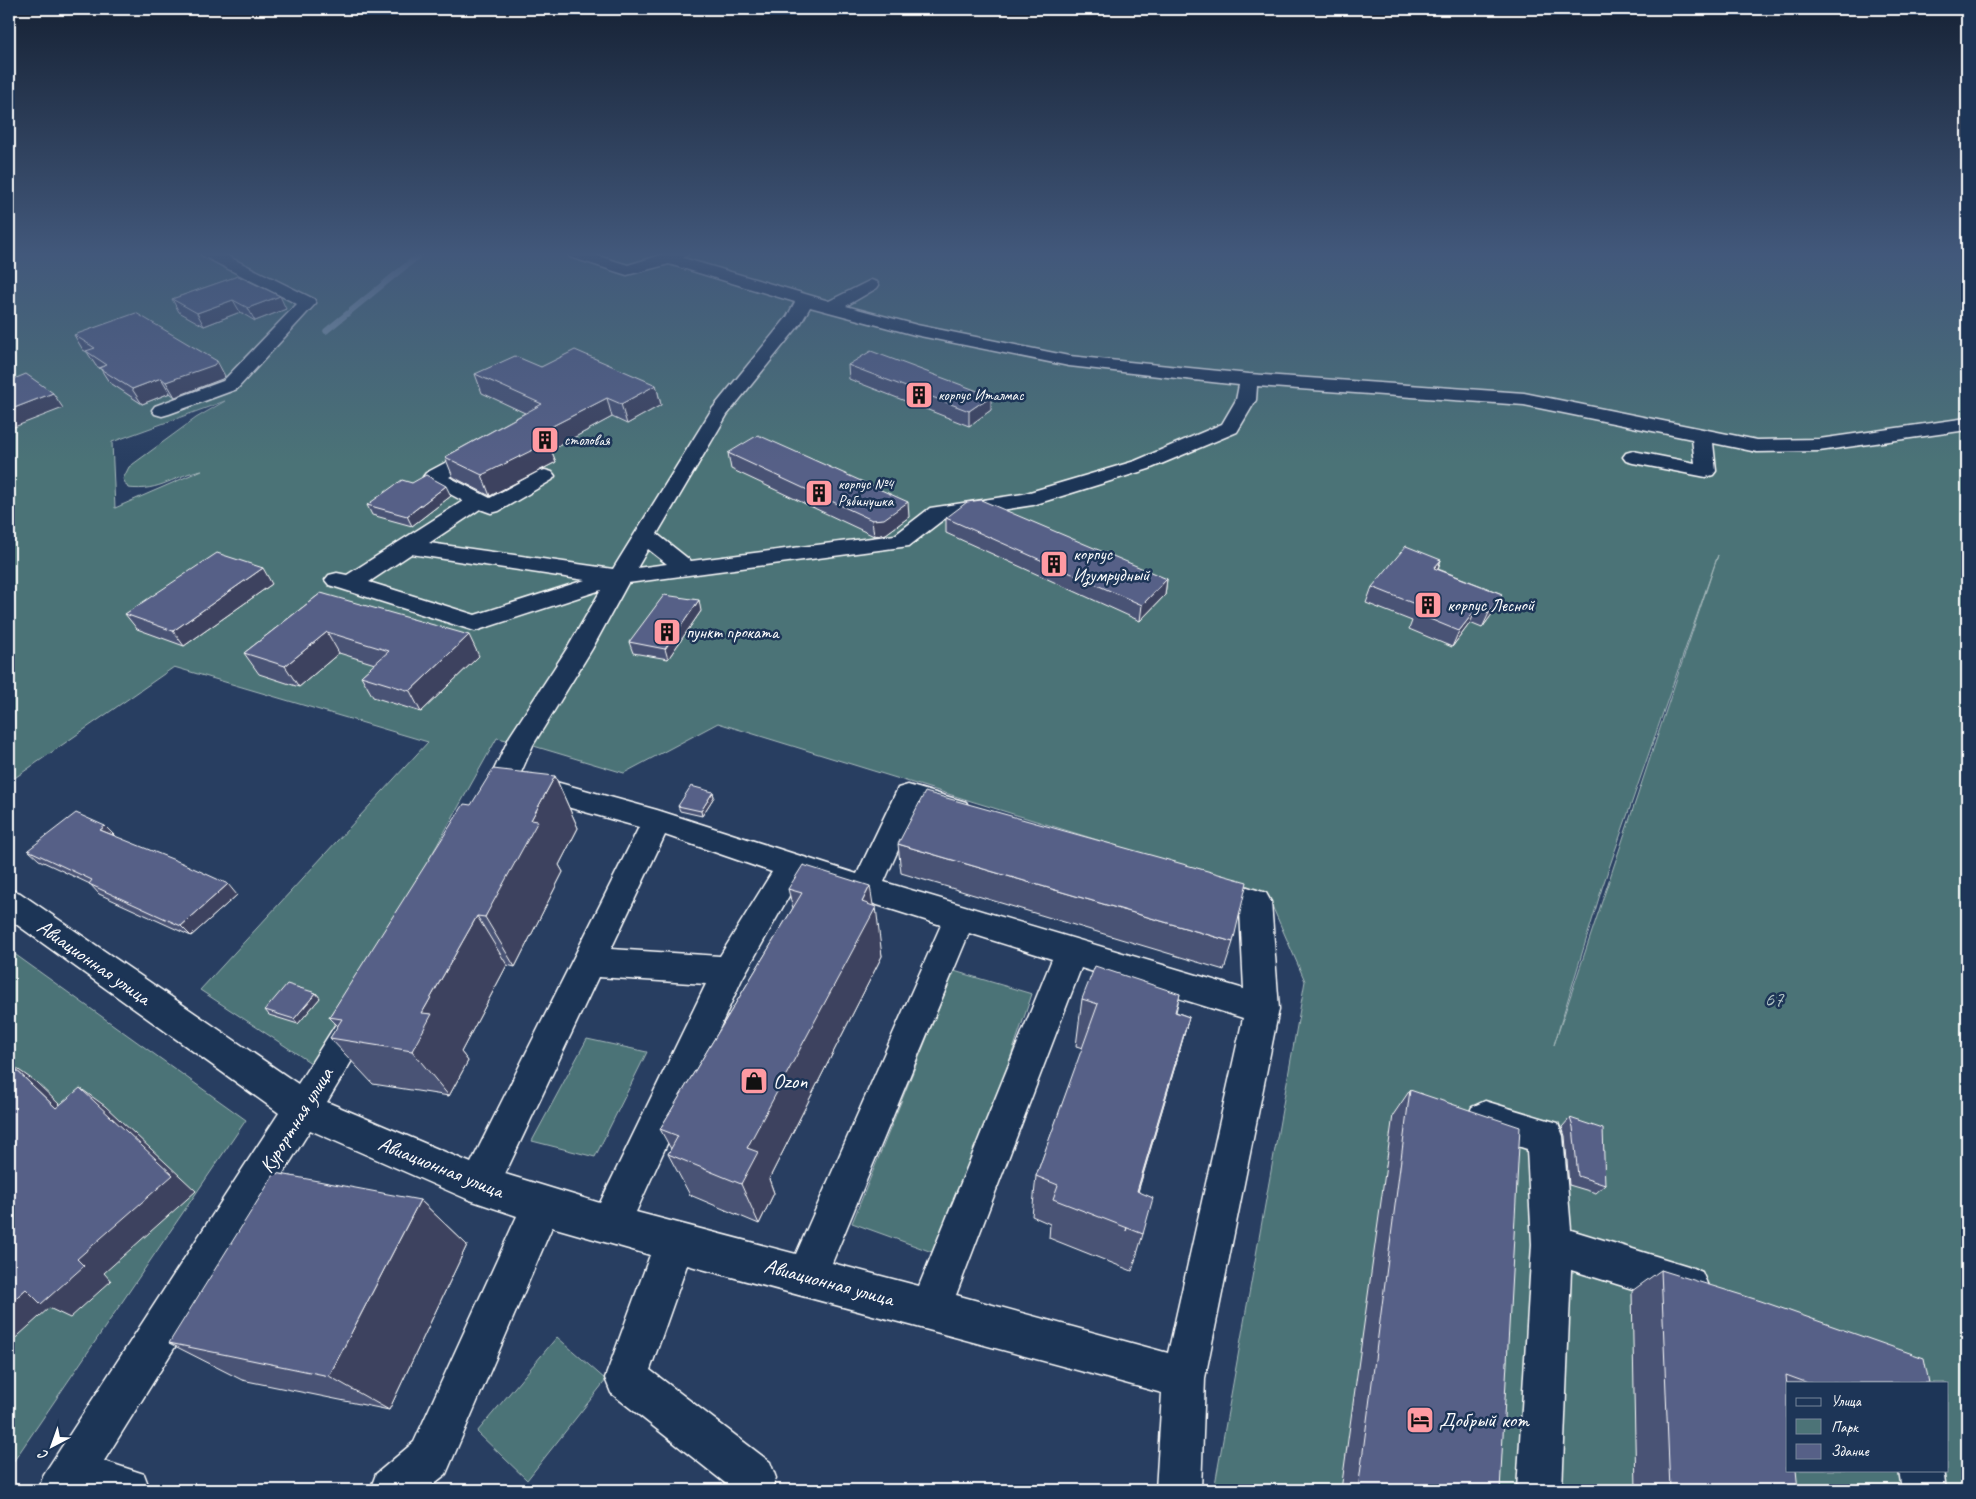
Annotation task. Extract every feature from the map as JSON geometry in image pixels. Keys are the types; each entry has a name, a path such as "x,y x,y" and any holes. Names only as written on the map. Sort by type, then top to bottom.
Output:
{"street":[{"path":"162,410 230,385 290,322"},
{"path":"473,829 504,778 520,743 579,649 645,534 720,413 793,322"},
{"path":"884,322 1069,362 1249,380 1524,399 1757,446 1819,445 1967,424"},
{"path":"478,501 408,547 344,582 475,623 541,600 620,577 901,541 938,513 1025,500 1142,464 1230,428 1246,400 1249,380"},
{"path":"1633,457 1706,471 1702,436"},
{"path":"499,442 433,477 491,506 545,476"},
{"path":"645,534 686,568"},
{"path":"408,547 620,577"},
{"path":"504,778 657,821 791,866 1262,1009"},
{"path":"866,888 908,796 983,819"},
{"path":"480,1186 657,821"},
{"path":"610,1226 729,971 791,866"},
{"path":"1179,1490 1184,1378 1262,1009 1255,902 1180,879"},
{"name":"Авиационная улица","path":"9,902 303,1109 480,1186 610,1226 807,1275 1184,1378"},
{"path":"807,1275 960,916"},
{"path":"930,1309 1072,950"},
{"path":"588,962 729,971"},
{"name":"Курортная улица","path":"65,1482 303,1109 376,990"},
{"path":"1450,1109 1545,1136 1552,1244 1540,1490"},
{"path":"392,1490 430,1458 542,1204"},
{"path":"675,1242 626,1378 754,1478"},
{"path":"1552,1244 1722,1296"},
{"path":"1921,1472 1924,1490"},
{"path":"65,1482 128,1490"}],"green space":[{"name":"67","path":"9,322 1967,322 1967,1490 1214,1490 1305,981 1266,892 718,723 624,773 527,744 497,738 314,1065 200,990 428,742 174,667 9,782","holes":["225,401 196,418 129,467 123,479 128,488 150,488 202,470 115,508 112,442","1718,555 1554,1045 1602,888"]},
{"path":"9,950 246,1120 9,1468"},
{"path":"954,971 1032,994 943,1256 852,1223"},
{"path":"587,1039 647,1052 595,1157 532,1141"},
{"path":"557,1337 606,1380 527,1480 477,1432"}],"building":[{"path":"111,322 151,322 217,361 214,365 166,382 161,378 132,389 99,368 107,365 86,351 95,348 74,335"},
{"path":"575,350 656,385 621,404 607,398 535,435 549,442 482,475 445,457 542,404 475,374 515,356 541,367"},
{"path":"871,351 991,396 969,411 848,365"},
{"path":"26,374 53,393 9,410 9,381"},
{"path":"758,435 908,502 884,519 872,520 728,453"},
{"path":"426,475 446,486 407,516 367,505 402,480 412,483"},
{"path":"981,500 1167,579 1142,605 946,518 967,502"},
{"path":"1406,546 1441,560 1434,568 1502,594 1489,613 1477,608 1459,631 1415,613 1420,606 1372,587"},
{"path":"217,553 263,568 173,631 125,614"},
{"path":"321,593 469,635 410,691 361,676 389,651 327,632 285,666 244,653"},
{"path":"664,595 699,600 665,649 629,642"},
{"path":"493,769 555,776 531,820 538,821 485,917 477,916 422,1013 432,1014 412,1051 330,1038 342,1019 329,1017 464,804 471,805"},
{"path":"691,786 713,792 701,811 678,806"},
{"path":"925,792 1247,882 1233,942 898,844"},
{"path":"76,813 105,826 100,830 228,884 181,926 89,884 92,880 28,850"},
{"path":"803,865 870,886 862,902 876,907 747,1148 758,1152 741,1184 668,1154 678,1136 660,1129 802,893 788,889"},
{"path":"1095,966 1180,994 1175,1012 1189,1017 1137,1191 1153,1198 1143,1234 1053,1199 1058,1185 1036,1176 1098,1004 1082,999"},
{"path":"287,984 316,993 294,1019 265,1010"},
{"path":"10,1064 56,1108 80,1088 173,1175 77,1259 84,1266 41,1304 26,1289 9,1304"},
{"path":"1410,1090 1520,1127 1500,1490 1358,1490"},
{"path":"1570,1118 1603,1129 1605,1185 1578,1176 1573,1127"},
{"path":"275,1173 420,1200 329,1376 169,1343"},
{"path":"1661,1270 1761,1301 1924,1358 1929,1382 1805,1382 1786,1375 1786,1472 1796,1472 1798,1490 1670,1490"}],"waterway":[{"path":"326,331 337,322"}],"place":[{"name":"корпус Италмас","path":"919,395"},
{"name":"столовая","path":"545,440"},
{"name":"корпус №4 Рябинушка","path":"819,493"},
{"name":"корпус Изумрудный","path":"1054,564"},
{"name":"корпус Лесной","path":"1428,605"},
{"name":"пункт проката","path":"667,632"},
{"name":"Ozon","path":"754,1081"},
{"name":"Добрый кот","path":"1420,1420"}]}
